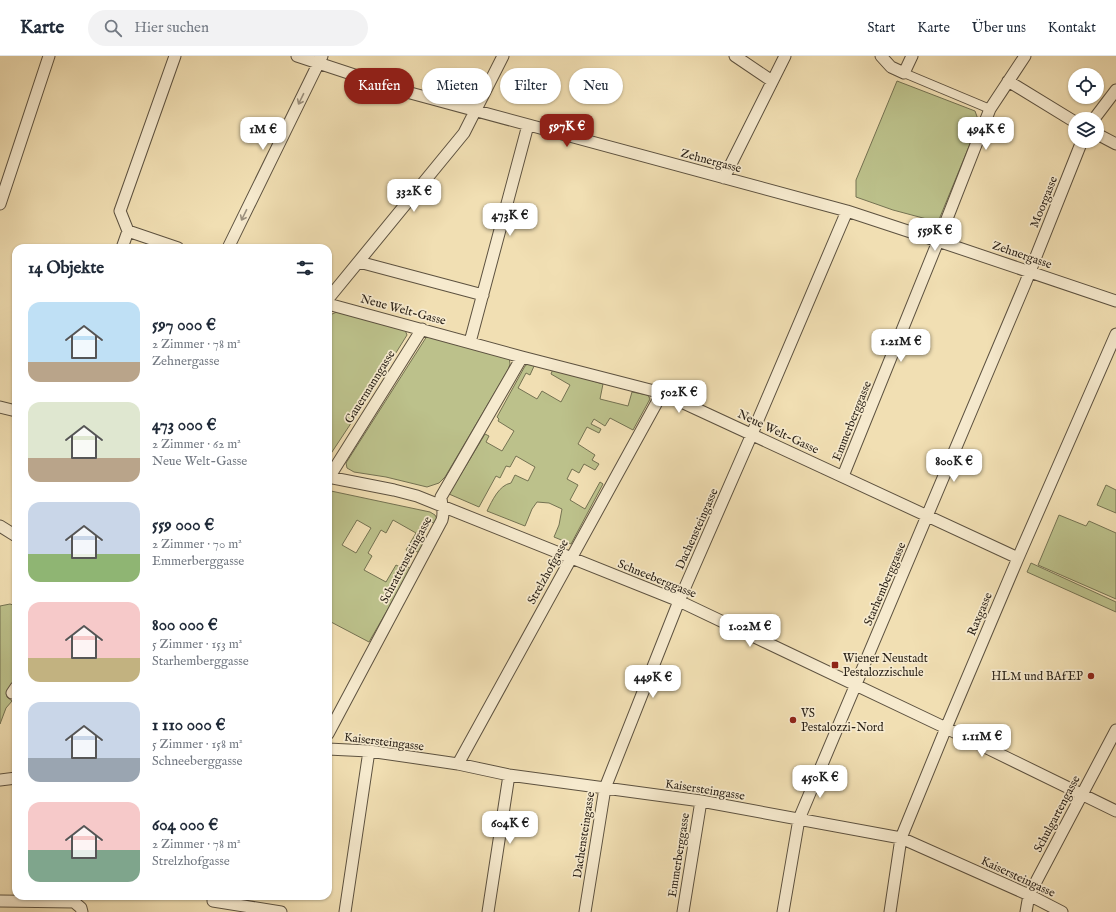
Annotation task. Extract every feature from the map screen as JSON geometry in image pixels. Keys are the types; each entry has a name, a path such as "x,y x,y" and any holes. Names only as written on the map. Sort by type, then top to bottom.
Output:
{"street":[{"path":"0,204 49,56"},
{"path":"123,244 128,230 120,211 175,56"},
{"name":"Zehnergasse","path":"297,56 320,60 403,91 847,212 1116,301"},
{"path":"332,294 464,133 503,56"},
{"path":"735,56 772,82"},
{"path":"724,178 785,56"},
{"path":"881,56 891,67 990,109"},
{"path":"904,73 912,56"},
{"name":"Emmerberggasse","path":"843,476 990,109 1025,56"},
{"path":"230,244 320,60"},
{"path":"1008,82 1068,118"},
{"path":"1099,112 1116,90"},
{"path":"470,342 528,125"},
{"path":"1104,138 1116,144"},
{"name":"Moorgasse","path":"1030,272 1079,148"},
{"name":"Dachensteingasse","path":"585,912 605,788 679,602 847,212"},
{"path":"128,230 167,244"},
{"path":"359,262 483,295"},
{"name":"Starhemberggasse","path":"783,912 799,820 1030,272"},
{"name":"Neue Welt-Gasse","path":"332,305 522,357 662,393 1018,558"},
{"name":"Gauermanngasse","path":"332,472 422,329"},
{"name":"Raxgasse","path":"890,912 901,838 1018,558 1116,334"},
{"name":"Schrattensteingasse","path":"332,726 442,520 444,512 441,497 522,357"},
{"name":"Strelzhofgasse","path":"458,764 662,393"},
{"path":"0,407 12,410"},
{"name":"Schneeberggasse","path":"332,479 394,490 443,505 679,602 946,728 1116,811"},
{"path":"0,526 12,534"},
{"name":"Schulgartengasse","path":"1026,912 1029,896 1116,730"},
{"name":"Kaisersteingasse","path":"332,749 370,751 458,764 509,775 701,801 901,838 1062,912"},
{"path":"345,912 370,751"},
{"path":"488,912 509,775"},
{"path":"0,780 12,778"},
{"name":"Emmerberggasse","path":"683,912 701,801"},
{"path":"0,901 74,902 81,910"},
{"path":"212,903 281,912"}],"green space":[{"path":"897,81 975,111 979,122 938,222 893,210 856,197 856,180"},
{"path":"337,312 397,327 405,330 407,335 332,452 332,314"},
{"path":"427,336 509,357 510,364 508,370 445,477 439,483 427,487 386,477 354,472 347,468 346,463"},
{"path":"529,363 535,364 530,375 526,373 518,388 537,399 542,391 561,402 570,385 551,374 553,369 603,384 600,399 628,406 632,392 648,395 650,399 633,430 610,418 605,426 594,419 591,424 601,429 599,433 587,427 578,444 595,455 592,460 599,464 595,470 584,464 579,473 572,469 567,479 578,485 570,500 585,509 600,482 603,484 571,544 554,537 559,525 562,509 549,503 537,502 532,509 525,526 487,511 499,490 511,483 515,475 528,481 535,467 516,456 510,467 506,466 500,478 496,476 479,507 449,494 485,434 489,436 486,442 502,451 514,431 498,421 499,419 497,417 525,366"},
{"path":"1106,485 1116,490 1116,513 1097,505"},
{"path":"332,491 430,512 435,515 437,519 436,524 429,521 419,540 425,544 420,553 413,550 405,565 411,569 369,642 332,623","holes":["357,520 371,528 356,553 342,545","393,520 416,533 406,550 408,551 400,567 396,565 386,582 364,570 372,556 368,553 381,530 386,533"]},
{"path":"1059,515 1086,526 1089,521 1116,533 1116,599 1038,565"},
{"path":"1031,563 1116,602 1116,612 1027,572"},
{"path":"12,605 12,686 7,697 12,701 6,708 0,724 0,606"}],"place":[{"name":"Wiener Neustadt Pestalozzischule","path":"835,665"},
{"name":"HLM und BAfEP","path":"1091,676"},
{"name":"VS Pestalozzi-Nord","path":"793,720"}]}
